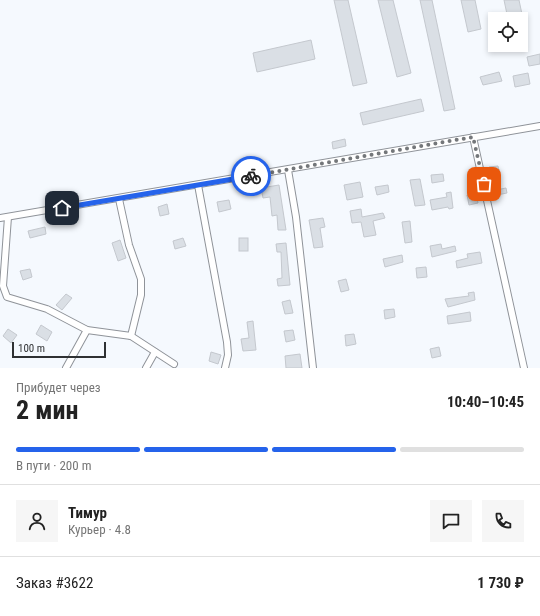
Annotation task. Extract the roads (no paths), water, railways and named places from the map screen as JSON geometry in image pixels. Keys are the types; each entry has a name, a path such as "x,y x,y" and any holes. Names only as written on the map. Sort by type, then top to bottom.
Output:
{"street":[{"path":"0,218 540,126"},
{"path":"473,137 524,368"},
{"path":"288,170 296,217 313,368"},
{"path":"198,185 227,342 228,355 225,368"},
{"path":"118,199 129,245 140,279 140,295 131,336"},
{"path":"8,217 2,286 6,297 47,309 87,330 131,336 174,364"},
{"path":"66,368 87,330"},
{"path":"146,368 155,352"}]}
